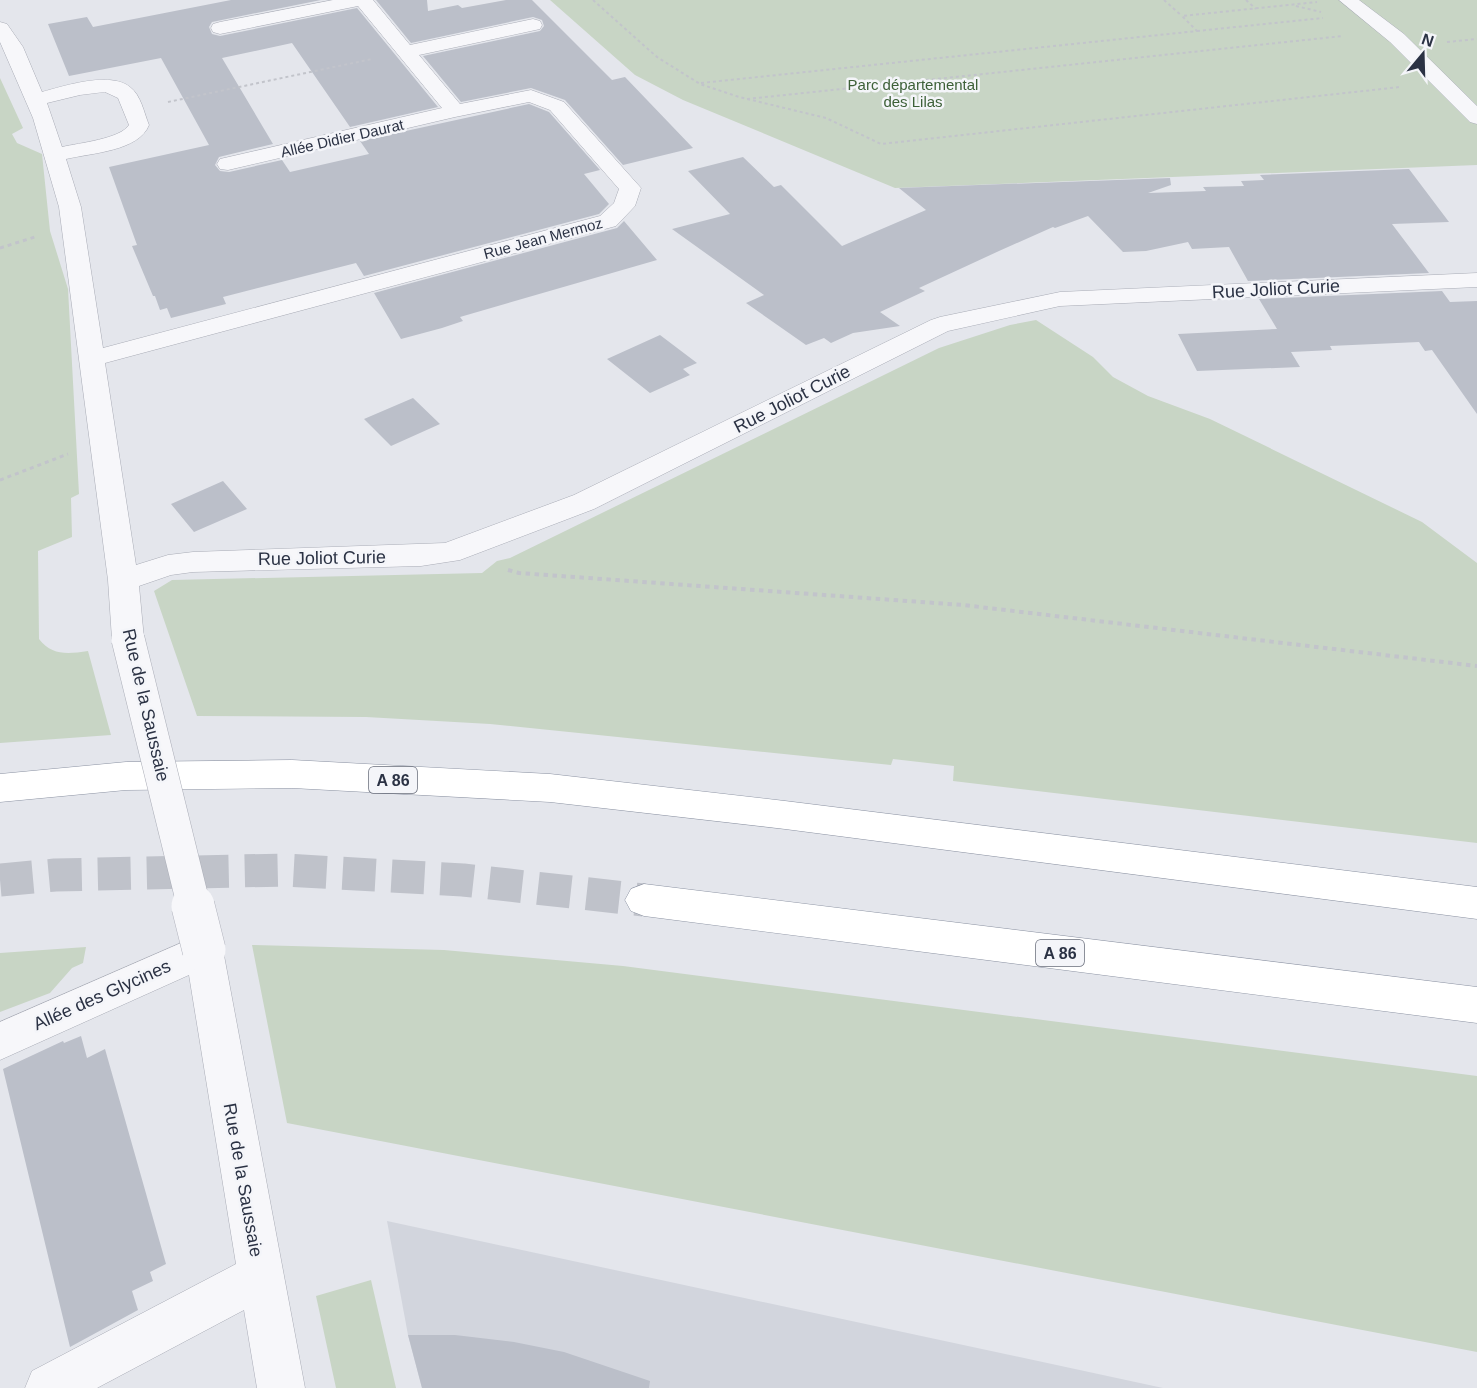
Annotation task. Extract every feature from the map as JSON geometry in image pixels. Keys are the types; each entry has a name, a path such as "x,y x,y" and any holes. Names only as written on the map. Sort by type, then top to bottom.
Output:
{"highway":[{"name":"A 86","path":"0,788 126,776 292,774 550,788 1477,903"},
{"name":"A 86","path":"644,900 1477,1005"}],"street":[{"path":"219,28 362,0 455,111"},
{"path":"1348,0 1397,38 1477,118"},
{"path":"404,52 533,26"},
{"name":"Rue de la Saussaie","path":"0,28 14,47 35,100 55,155 70,207 123,580 128,639 204,950 281,1388"},
{"path":"35,100 99,86 115,87 124,92 139,125 136,132 126,139 55,155"},
{"name":"Rue Jean Mermoz","path":"91,358 608,221 624,206 630,188 557,106 531,96 455,111"},
{"name":"Allée Didier Daurat","path":"228,164 455,111"},
{"name":"Rue Joliot Curie","path":"123,580 168,565 193,562 449,553 585,502 940,325 1060,300 1477,280"},
{"name":"Allée des Glycines","path":"0,1041 204,950"},
{"path":"49,1388 260,1276"}],"path":[{"path":"593,0 600,0"},
{"path":"593,0 641,45 682,75 744,99 805,112 838,122 881,144 1442,82"},
{"path":"1164,0 1197,31"},
{"path":"1246,0 1256,9"},
{"path":"1182,16 1321,2"},
{"path":"1293,5 1328,14"},
{"path":"699,83 1323,18"},
{"path":"744,99 1337,36"},
{"path":"1444,43 1477,39"},
{"path":"131,109 404,52"},
{"path":"0,248 39,235"},
{"path":"0,480 103,442"},
{"path":"449,553 519,573 963,605 1477,666"}],"shaded area":[{"path":"387,1221 1163,1388 422,1388 408,1335"}],"green space":[{"name":"Parc départemental des Lilas","path":"550,0 1477,0 1477,165 895,188 683,100 635,75"},
{"path":"0,78 23,128 12,134 17,143 42,154 50,231 68,289 79,494 71,498 72,537 38,551 39,639 55,651 67,653 88,651 111,735 0,743"},
{"path":"1036,320 1093,357 1113,377 1148,396 1210,419 1422,522 1477,563 1477,843 953,781 954,766 893,759 891,765 490,724 366,717 197,716 154,591 172,580 482,573 497,561 510,558 939,348 1010,325"},
{"path":"252,945 444,950 623,966 1477,1076 1477,1352 287,1123"},
{"path":"86,947 83,963 72,968 50,993 0,1012 0,953"},
{"path":"371,1280 396,1388 336,1388 316,1296"}],"building":[{"path":"231,0 321,0 212,22 209,27 212,34 220,36 357,8 438,107 350,127 292,43 222,58 273,144 219,157 215,165 220,171 229,172 282,160 290,172 369,154 360,141 529,104 549,112 600,170 584,174 609,204 599,214 364,276 356,263 223,297 226,304 171,318 167,308 160,310 132,246 137,245 109,167 209,145 161,58 69,76 48,24 87,17 93,27"},
{"path":"376,0 427,0 428,11 458,5 462,8 506,0 532,0 612,80 625,77 693,148 623,165 565,100 531,88 461,102 423,56 540,31 544,26 542,20 533,17 411,43"},
{"path":"743,157 774,187 781,185 842,246 926,210 899,188 1170,178 1171,185 1148,193 1206,191 1203,187 1244,186 1241,181 1264,180 1260,175 1409,169 1449,222 1392,224 1429,273 1248,281 1229,247 1192,249 1188,242 1146,251 1123,252 1088,216 1053,227 999,251 919,288 925,291 880,312 900,326 853,333 831,343 824,338 806,345 746,303 764,295 672,229 730,214 688,171"},
{"path":"624,221 657,260 460,317 463,321 442,328 401,339 374,293 617,228"},
{"path":"1442,291 1450,302 1477,301 1477,414 1432,350 1425,351 1419,342 1330,346 1332,350 1291,352 1300,367 1197,371 1178,334 1277,329 1259,299"},
{"path":"660,335 697,363 683,369 690,375 650,393 607,359"},
{"path":"413,398 440,424 391,446 364,419"},
{"path":"223,481 247,509 194,532 171,504"},
{"path":"81,1036 87,1058 105,1049 166,1264 150,1272 153,1281 132,1291 138,1310 70,1347 3,1069 63,1041 64,1043"},
{"path":"408,1335 455,1335 514,1342 564,1352 650,1381 649,1388 422,1388"}],"tunnel":[{"path":"0,880 55,875 284,870 463,880 644,900"}]}
